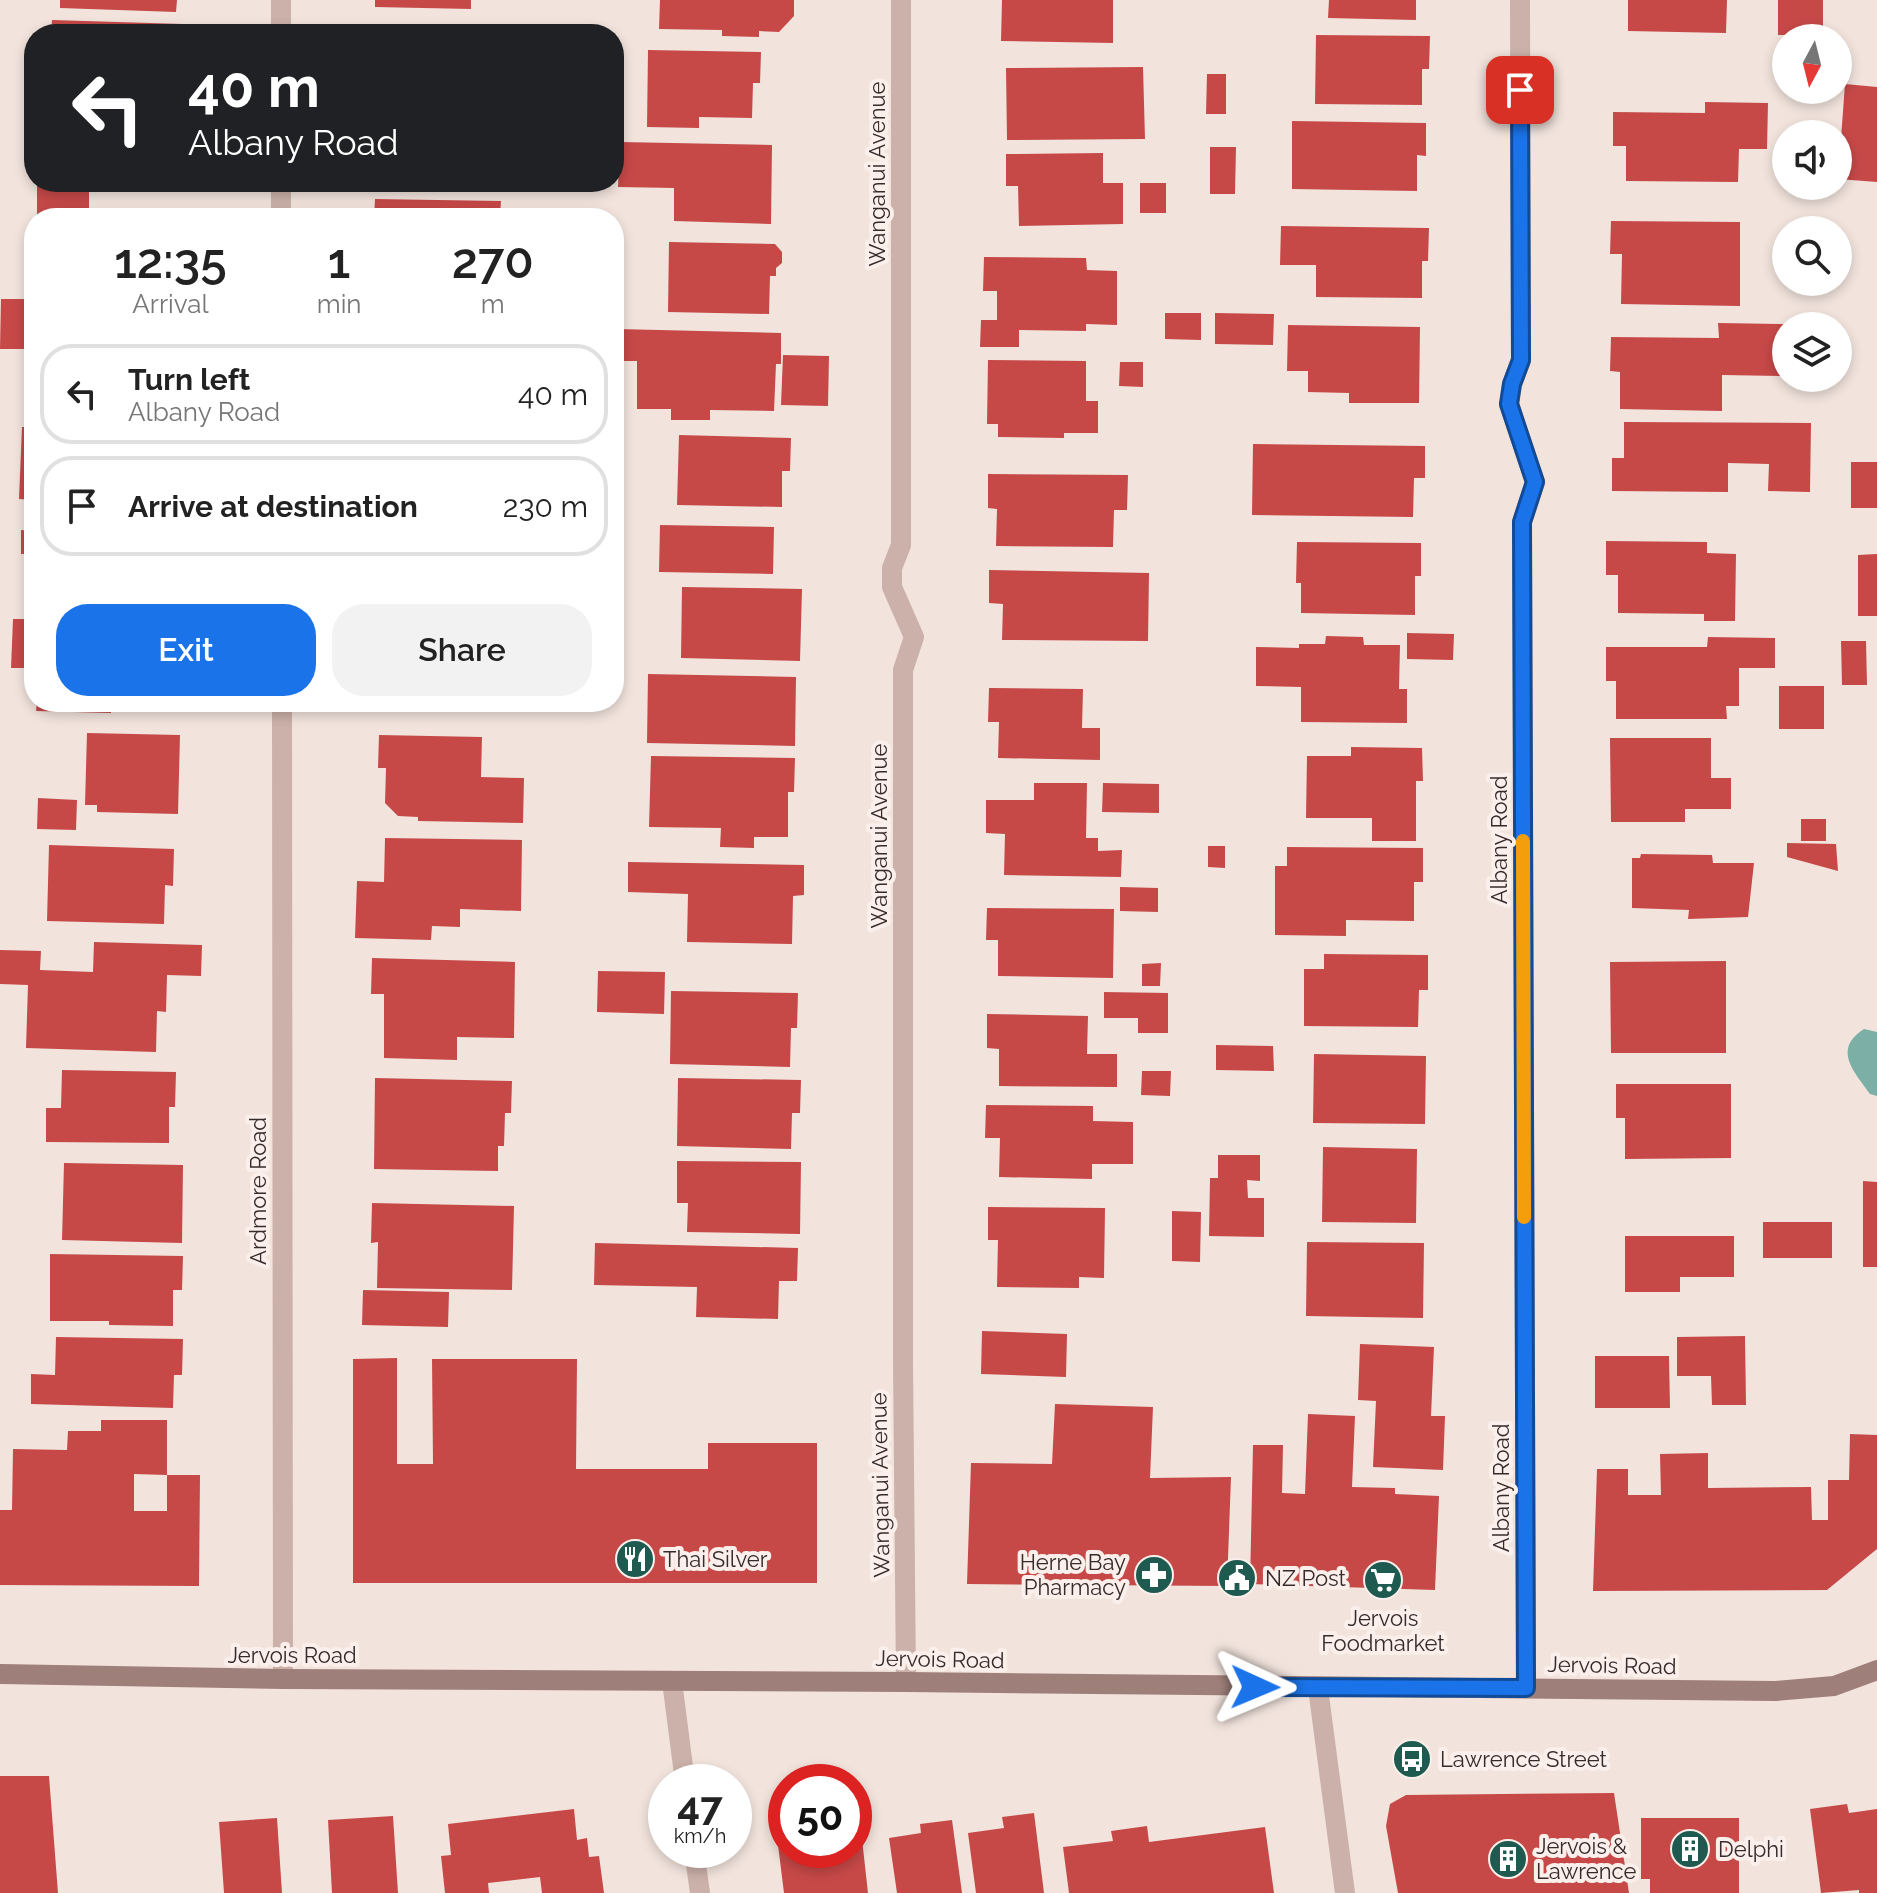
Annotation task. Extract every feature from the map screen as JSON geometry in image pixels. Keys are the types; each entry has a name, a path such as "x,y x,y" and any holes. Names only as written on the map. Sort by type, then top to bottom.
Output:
{"main road":[{"name":"Jervois Road","path":"0,1674 1318,1688 1811,1689 1834,1686 1877,1670"}],"street":[{"path":"281,0 281,24"},
{"name":"Wanganui Avenue","path":"901,0 901,545 891,577 914,637 903,670 906,1682"},
{"name":"Albany Road","path":"1520,0 1521,360 1509,404 1535,482 1522,522 1526,1688"},
{"name":"Ardmore Road","path":"282,712 283,1679"},
{"path":"672,1681 683,1764"},
{"path":"1318,1688 1345,1893"},
{"path":"697,1868 700,1893"}],"water":[{"path":"1864,1029 1877,1032 1877,1096 1870,1094 1849,1062 1849,1045"}],"building":[{"path":"60,0 177,0 176,12 60,8"},
{"path":"375,0 471,0 471,9 375,7"},
{"path":"660,0 794,0 794,16 779,32 759,31 759,37 722,36 722,30 659,29"},
{"path":"1002,0 1113,0 1113,43 1001,41"},
{"path":"1329,0 1416,0 1416,20 1328,18"},
{"path":"1628,0 1727,0 1726,33 1628,31"},
{"path":"1778,0 1823,0 1823,24 1778,24"},
{"path":"52,20 183,24 52,24"},
{"path":"1316,35 1430,36 1429,69 1422,69 1422,105 1315,104"},
{"path":"648,50 761,52 760,83 753,83 752,118 699,117 699,128 647,127"},
{"path":"1143,67 1145,139 1007,140 1006,68"},
{"path":"1207,74 1226,74 1226,114 1206,114"},
{"path":"1852,85 1877,87 1877,182 1852,180 1852,120 1842,120 1844,104 1852,104"},
{"path":"1705,102 1768,103 1767,149 1739,149 1738,182 1626,181 1626,146 1613,146 1613,112 1705,113"},
{"path":"1292,121 1426,123 1426,156 1417,155 1417,191 1292,189"},
{"path":"624,142 772,145 771,224 674,221 674,188 624,187"},
{"path":"1210,147 1236,147 1235,194 1210,194"},
{"path":"1103,153 1103,183 1123,183 1123,224 1019,226 1018,186 1006,186 1006,154"},
{"path":"1140,183 1166,183 1166,213 1140,213"},
{"path":"37,192 89,192 89,208 37,208"},
{"path":"375,199 501,201 501,208 375,208"},
{"path":"1611,221 1740,222 1740,306 1621,304 1622,254 1610,254"},
{"path":"1281,226 1429,228 1428,261 1422,261 1422,298 1316,297 1316,265 1280,265"},
{"path":"669,242 775,244 782,252 782,263 776,268 776,276 770,276 769,314 668,312"},
{"path":"984,257 1086,258 1087,270 1117,271 1117,325 1086,324 1086,331 1019,330 1019,347 980,347 981,320 997,320 997,291 983,291"},
{"path":"1,299 24,299 24,349 0,349"},
{"path":"1165,313 1201,313 1201,340 1165,339"},
{"path":"1215,313 1274,314 1273,345 1215,344"},
{"path":"1718,323 1772,324 1772,376 1722,375 1722,411 1620,409 1620,372 1610,371 1611,337 1719,338"},
{"path":"1288,325 1420,327 1419,403 1349,403 1349,393 1308,392 1308,371 1287,371"},
{"path":"624,329 781,333 781,364 776,364 774,411 710,410 710,420 671,420 671,409 637,409 637,361 624,361"},
{"path":"783,355 829,356 828,406 781,405"},
{"path":"988,360 1086,361 1086,401 1098,401 1098,433 1064,433 1064,438 998,437 998,424 987,424"},
{"path":"1120,362 1143,362 1143,387 1119,386"},
{"path":"1624,422 1811,423 1810,492 1768,491 1769,464 1728,463 1728,492 1612,491 1612,458 1624,458"},
{"path":"22,427 24,427 24,499 19,499"},
{"path":"679,435 791,438 790,471 782,471 782,507 677,505"},
{"path":"1253,444 1425,446 1425,478 1414,478 1413,517 1252,515"},
{"path":"1851,462 1877,462 1877,508 1851,508"},
{"path":"988,474 1128,475 1127,510 1114,510 1113,547 996,546 997,509 988,508"},
{"path":"660,525 774,527 773,574 659,572"},
{"path":"21,530 24,530 24,554 21,554"},
{"path":"1606,541 1707,542 1707,553 1736,554 1735,621 1704,621 1704,614 1618,613 1618,575 1606,575"},
{"path":"1297,542 1421,543 1421,576 1415,576 1415,615 1301,613 1301,583 1296,583"},
{"path":"1877,554 1877,616 1858,616 1858,555"},
{"path":"989,570 1149,573 1148,641 1002,640 1003,604 989,603"},
{"path":"682,587 802,589 800,661 681,658"},
{"path":"13,619 24,619 24,668 11,668"},
{"path":"1407,633 1454,634 1453,660 1407,659"},
{"path":"1326,636 1363,637 1364,645 1400,645 1399,689 1407,689 1407,723 1301,722 1301,687 1256,686 1256,647 1299,648 1299,644 1325,644"},
{"path":"1708,637 1775,638 1775,668 1739,668 1739,706 1726,706 1727,719 1616,719 1616,681 1606,681 1606,647 1707,647"},
{"path":"1841,641 1866,641 1867,685 1842,685"},
{"path":"648,674 796,677 795,746 647,743"},
{"path":"1779,686 1824,686 1824,729 1779,729"},
{"path":"989,688 1083,689 1082,728 1100,728 1100,760 998,758 999,722 988,722"},
{"path":"87,733 180,735 178,814 97,812 97,805 85,805"},
{"path":"379,735 482,737 481,777 524,778 523,823 418,821 418,817 398,816 385,803 386,768 378,768"},
{"path":"1610,738 1711,738 1711,778 1731,778 1731,809 1685,809 1685,822 1611,822"},
{"path":"1351,747 1422,748 1423,781 1416,781 1416,841 1372,841 1372,818 1306,818 1307,756 1351,756"},
{"path":"651,756 795,758 794,792 788,792 788,837 754,837 754,848 720,847 721,828 649,827"},
{"path":"1034,783 1087,783 1086,838 1098,838 1098,851 1122,850 1121,877 1004,875 1005,834 986,833 986,800 1034,800"},
{"path":"1103,783 1159,784 1159,813 1102,812"},
{"path":"38,798 77,800 76,830 37,829"},
{"path":"1801,819 1826,819 1826,841 1801,841"},
{"path":"385,838 522,840 521,911 460,909 460,927 432,926 431,940 355,938 357,881 384,882"},
{"path":"1787,843 1836,844 1838,871 1787,857"},
{"path":"49,845 174,849 173,886 165,885 164,924 47,921"},
{"path":"1208,846 1225,846 1225,868 1208,867"},
{"path":"1287,847 1423,848 1423,882 1414,882 1414,921 1346,920 1346,936 1275,935 1275,866 1287,866"},
{"path":"1641,854 1712,855 1713,863 1754,863 1748,917 1688,919 1689,910 1632,908 1632,858 1640,858"},
{"path":"628,862 804,865 804,895 793,896 792,944 687,942 688,894 628,892"},
{"path":"1120,887 1158,888 1158,912 1120,911"},
{"path":"987,908 1114,909 1113,978 998,976 998,940 986,940"},
{"path":"94,942 202,945 201,976 167,975 166,1012 157,1011 156,1052 26,1048 28,985 0,984 0,950 41,951 40,970 93,972"},
{"path":"1324,954 1428,955 1428,990 1419,990 1418,1027 1304,1026 1304,969 1324,969"},
{"path":"372,958 515,962 514,1038 457,1037 457,1060 384,1058 384,994 371,994"},
{"path":"1726,961 1726,1053 1611,1053 1610,962"},
{"path":"1161,963 1160,986 1142,986 1142,964"},
{"path":"598,971 665,972 664,1014 597,1012"},
{"path":"671,991 798,993 797,1028 791,1028 790,1067 670,1064"},
{"path":"1104,992 1168,993 1168,1033 1138,1033 1138,1018 1104,1018"},
{"path":"987,1014 1088,1016 1087,1054 1117,1054 1117,1087 999,1086 999,1049 987,1048"},
{"path":"1216,1045 1273,1046 1274,1071 1216,1070"},
{"path":"1314,1054 1426,1056 1425,1124 1313,1123"},
{"path":"62,1070 176,1072 175,1107 169,1107 169,1143 46,1142 46,1108 61,1108"},
{"path":"1142,1071 1171,1071 1170,1096 1141,1095"},
{"path":"375,1078 512,1081 511,1113 505,1113 504,1146 498,1146 498,1171 374,1169"},
{"path":"678,1078 801,1080 800,1113 792,1113 791,1149 677,1146"},
{"path":"1616,1084 1731,1084 1731,1158 1625,1159 1625,1118 1616,1118"},
{"path":"986,1105 1093,1106 1093,1121 1133,1122 1133,1164 1092,1164 1092,1179 999,1177 1000,1138 985,1138"},
{"path":"1323,1147 1417,1149 1416,1223 1322,1222"},
{"path":"1218,1155 1260,1155 1260,1181 1247,1180 1248,1198 1264,1198 1264,1237 1209,1236 1210,1178 1218,1178"},
{"path":"677,1161 801,1162 800,1234 687,1232 688,1203 677,1203"},
{"path":"64,1163 183,1165 182,1243 62,1240"},
{"path":"1863,1181 1877,1182 1877,1267 1863,1267"},
{"path":"372,1203 514,1206 512,1290 377,1288 378,1242 371,1243"},
{"path":"988,1207 1105,1208 1104,1278 1079,1277 1079,1288 997,1287 998,1240 988,1240"},
{"path":"1172,1211 1201,1212 1200,1262 1172,1261"},
{"path":"1763,1222 1832,1222 1832,1258 1763,1258"},
{"path":"1625,1236 1734,1236 1734,1277 1680,1277 1680,1292 1625,1292"},
{"path":"1307,1242 1424,1243 1423,1318 1306,1316"},
{"path":"595,1243 798,1248 797,1281 779,1281 778,1319 696,1317 697,1287 594,1285"},
{"path":"50,1254 183,1256 182,1290 173,1290 173,1326 50,1321"},
{"path":"363,1290 449,1292 448,1327 362,1325"},
{"path":"982,1331 1067,1334 1066,1377 981,1374"},
{"path":"1745,1336 1746,1405 1712,1405 1711,1376 1677,1376 1677,1337"},
{"path":"56,1337 183,1339 182,1375 174,1375 173,1408 31,1404 31,1374 55,1375"},
{"path":"1360,1344 1434,1347 1431,1416 1445,1416 1443,1470 1373,1467 1376,1401 1358,1400"},
{"path":"1595,1356 1669,1356 1670,1408 1595,1408"},
{"path":"397,1358 397,1464 433,1464 432,1359 577,1359 576,1469 708,1469 708,1443 817,1443 817,1583 353,1583 353,1359"},
{"path":"1055,1404 1153,1407 1150,1478 1231,1477 1227,1586 967,1584 971,1463 1052,1464"},
{"path":"1308,1414 1355,1416 1352,1487 1395,1488 1395,1494 1439,1496 1435,1590 1250,1584 1253,1445 1283,1445 1282,1493 1305,1494"},
{"path":"101,1420 167,1420 167,1475 200,1475 199,1586 0,1585 0,1510 12,1510 13,1449 67,1450 68,1431 101,1431","holes":["134,1474 167,1475 167,1511 134,1511"]},
{"path":"1850,1434 1877,1435 1877,1549 1827,1590 1593,1591 1597,1469 1628,1469 1628,1495 1661,1495 1660,1454 1708,1453 1708,1488 1811,1487 1812,1520 1828,1520 1828,1480 1849,1480"},
{"path":"0,1776 49,1776 58,1893 0,1893"},
{"name":"Jervois & Lawrence","path":"1614,1793 1629,1893 1398,1893 1386,1826 1390,1804 1406,1795"},
{"path":"1847,1804 1849,1813 1877,1809 1877,1893 1859,1893 1859,1890 1821,1893 1810,1809"},
{"path":"574,1809 577,1840 587,1838 589,1857 599,1856 604,1893 542,1893 540,1877 488,1883 489,1893 445,1893 441,1856 451,1855 448,1824"},
{"path":"1034,1813 1044,1893 976,1893 968,1833 1004,1828 1002,1817"},
{"path":"393,1816 398,1893 332,1893 328,1820"},
{"path":"277,1818 282,1893 224,1893 219,1822"},
{"name":"Delphi","path":"1641,1818 1739,1818 1739,1893 1650,1893 1650,1879 1641,1879"},
{"path":"952,1820 962,1893 897,1893 889,1838 921,1833 920,1824"},
{"path":"1147,1826 1149,1842 1265,1827 1274,1893 1069,1893 1063,1847 1113,1841 1111,1831"},
{"path":"781,1868 865,1868 868,1893 784,1893"}],"slow traffic":[{"path":"1523,841 1524,1217"}],"place":[{"name":"Thai Silver","path":"635,1559"},
{"name":"Herne Bay Pharmacy","path":"1154,1575"},
{"name":"NZ Post","path":"1237,1578"},
{"name":"Jervois Foodmarket","path":"1383,1580"},
{"name":"Lawrence Street","path":"1412,1759"},
{"name":"Delphi","path":"1690,1849"},
{"name":"Jervois & Lawrence","path":"1508,1859"}],"route":[{"path":"1255,1687 1526,1688 1522,522 1535,482 1509,404 1509,393 1521,360 1520,90"}]}
